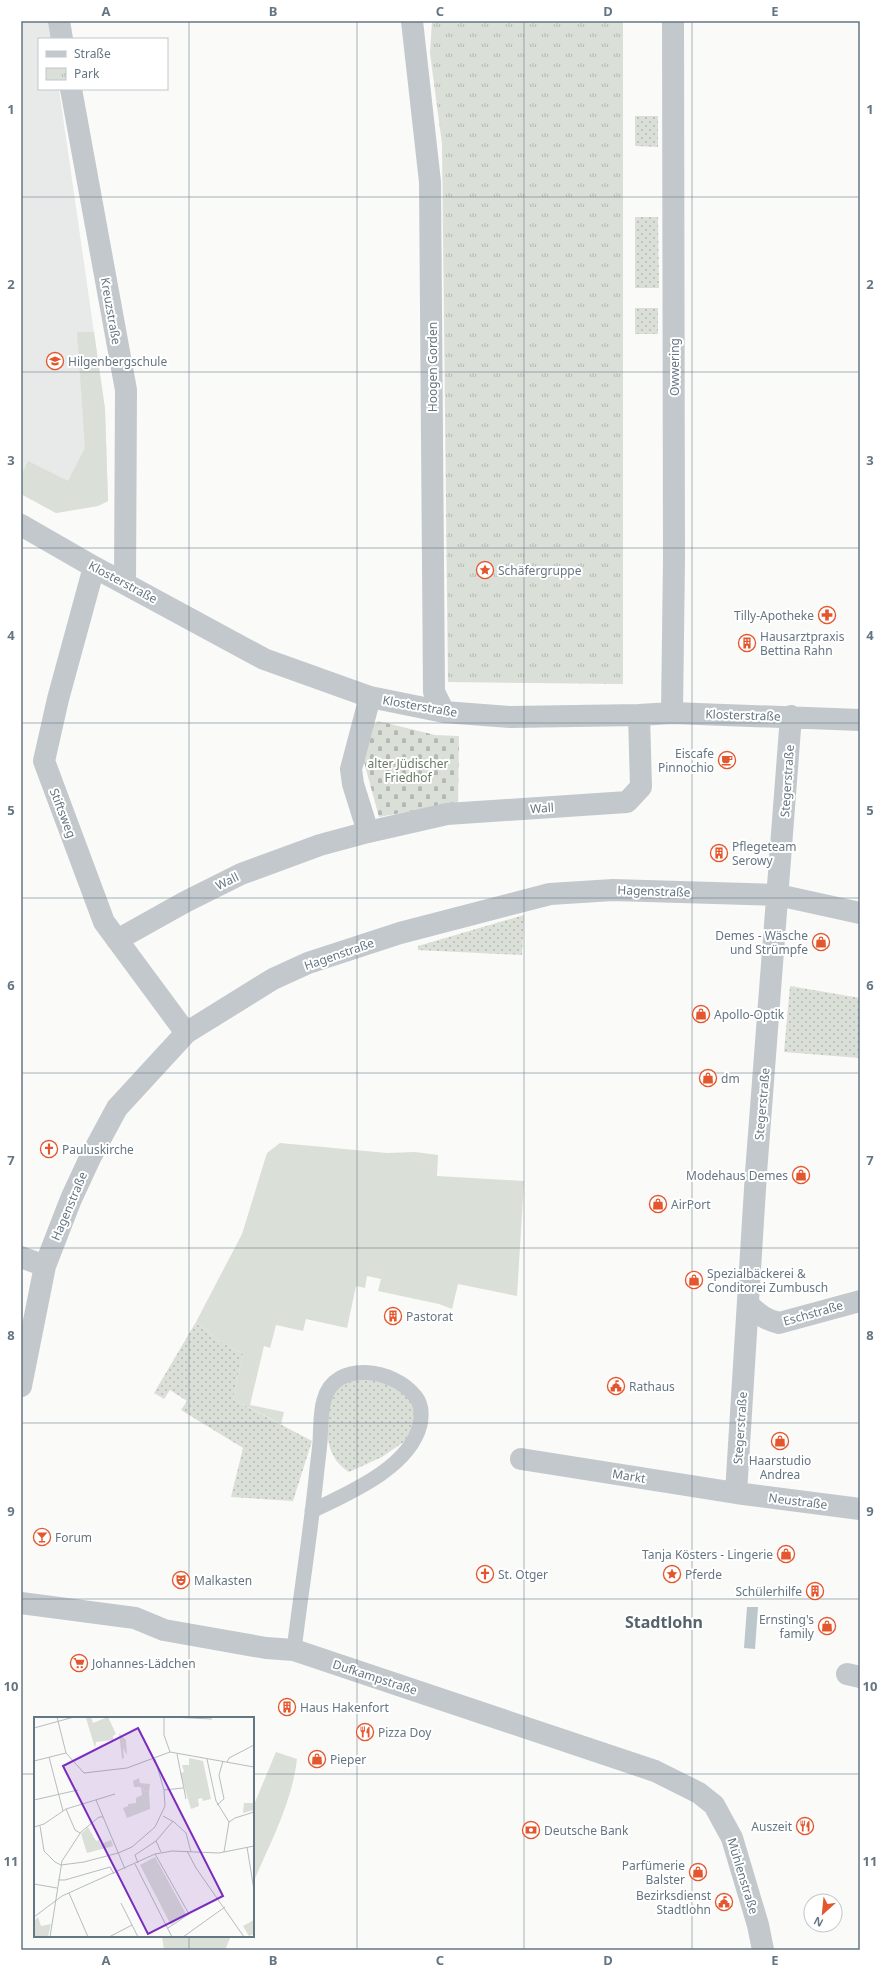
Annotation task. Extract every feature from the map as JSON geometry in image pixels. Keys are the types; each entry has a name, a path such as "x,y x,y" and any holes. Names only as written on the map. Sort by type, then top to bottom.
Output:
{"street":[{"path":"59,21 62,38"},
{"name":"Hoogen Gorden","path":"412,21 430,182 434,692 444,712"},
{"name":"Owwering","path":"672,713 674,559 673,21"},
{"name":"Kreuzstraße","path":"71,90 126,390 125,583"},
{"name":"Klosterstraße","path":"21,525 94,567 264,659 370,697 444,712 510,717 672,713 791,716 860,720"},
{"name":"Stiftsweg","path":"94,567 58,699 44,761 104,922 186,1033"},
{"path":"368,832 353,784 351,769 370,697"},
{"name":"Wall","path":"116,940 185,902 241,874 320,845 368,832 447,814 627,802 641,787 639,715"},
{"name":"Stegerstraße","path":"736,1493 749,1305 756,1173 791,716"},
{"name":"Hagenstraße","path":"21,1386 45,1266 71,1199 90,1158 117,1108 186,1033 273,979 308,963 400,933 550,894 613,890 778,895 860,913"},
{"path":"21,1257 45,1266"},
{"name":"Eschstraße","path":"749,1305 757,1314 778,1323 860,1301"},
{"name":"Markt","path":"522,1459 736,1493"},
{"name":"Neustraße","path":"736,1493 860,1509"},
{"name":"Dufkampstraße","path":"21,1603 135,1618 164,1630 266,1648 294,1650 655,1770 699,1793 714,1805"},
{"name":"Mühlenstraße","path":"714,1805 732,1838 758,1925 763,1950"}],"lane":[{"path":"294,1650 312,1511 324,1400 334,1381 349,1373 368,1372 387,1376 401,1383 416,1397 423,1414 418,1434 405,1453 385,1471 361,1486 312,1511"}],"shaded area":[{"path":"21,21 49,21 52,38 38,38 38,90 59,90 105,409 108,501 98,506 56,513 21,494"},
{"path":"747,1607 758,1607 755,1649 744,1648"}],"green space":[{"path":"432,21 623,21 623,684 448,682 442,144 430,53"},
{"path":"635,116 658,116 658,147 635,146"},
{"path":"635,217 658,217 659,288 635,288"},
{"path":"635,308 658,308 658,334 635,334"},
{"path":"77,332 94,332 105,409 108,501 98,506 56,513 21,494 21,476 28,461 68,481 85,448"},
{"name":"alter Jüdischer Friedhof","path":"378,721 435,735 459,736 458,805 445,805 379,817 361,751 369,728"},
{"path":"524,915 522,955 418,950 418,946"},
{"path":"790,986 860,998 860,1058 784,1052"},
{"path":"280,1143 387,1153 415,1152 438,1155 437,1176 524,1181 517,1296 458,1284 452,1309 439,1304 378,1291 381,1279 367,1276 365,1288 356,1286 347,1328 306,1319 303,1331 276,1325 270,1348 264,1346 250,1405 284,1412 281,1424 233,1399 243,1354 218,1340 196,1322 242,1234 267,1153"},
{"path":"196,1322 218,1340 243,1354 233,1399 312,1441 293,1501 231,1497 243,1448 181,1410 187,1401 170,1390 164,1399 154,1393"},
{"path":"350,1375 400,1385 419,1415 408,1439 382,1457 349,1472 342,1467 333,1454 328,1439 327,1423 328,1398"},
{"path":"276,1752 297,1759 290,1791 280,1822 254,1881 254,1805"},
{"path":"162,1937 231,1937 225,1950 164,1950"}],"place":[{"name":"Hilgenbergschule","path":"55,361"},
{"name":"Schäfergruppe","path":"485,570"},
{"name":"Tilly-Apotheke","path":"827,615"},
{"name":"Hausarztpraxis Bettina Rahn","path":"747,643"},
{"name":"Eiscafe Pinnochio","path":"727,760"},
{"name":"Pflegeteam Serowy","path":"719,853"},
{"name":"Demes - Wäsche und Strümpfe","path":"821,942"},
{"name":"Apollo-Optik","path":"701,1014"},
{"name":"dm","path":"708,1078"},
{"name":"Pauluskirche","path":"49,1149"},
{"name":"Modehaus Demes","path":"801,1175"},
{"name":"AirPort","path":"658,1204"},
{"name":"Spezialbäckerei & Conditorei Zumbusch","path":"694,1280"},
{"name":"Pastorat","path":"393,1316"},
{"name":"Rathaus","path":"616,1386"},
{"name":"Haarstudio Andrea","path":"780,1441"},
{"name":"Forum","path":"42,1537"},
{"name":"Tanja Kösters - Lingerie","path":"786,1554"},
{"name":"St. Otger","path":"485,1574"},
{"name":"Pferde","path":"672,1574"},
{"name":"Malkasten","path":"181,1580"},
{"name":"Schülerhilfe","path":"815,1591"},
{"name":"Ernsting's family","path":"827,1626"},
{"name":"Johannes-Lädchen","path":"79,1663"},
{"name":"Haus Hakenfort","path":"287,1707"},
{"name":"Pizza Doy","path":"365,1732"},
{"name":"Pieper","path":"317,1759"},
{"name":"Auszeit","path":"805,1826"},
{"name":"Deutsche Bank","path":"531,1830"},
{"name":"Parfümerie Balster","path":"698,1872"},
{"name":"Bezirksdienst Stadtlohn","path":"724,1902"}],"district":[{"name":"Stadtlohn","path":"664,1622"}]}
